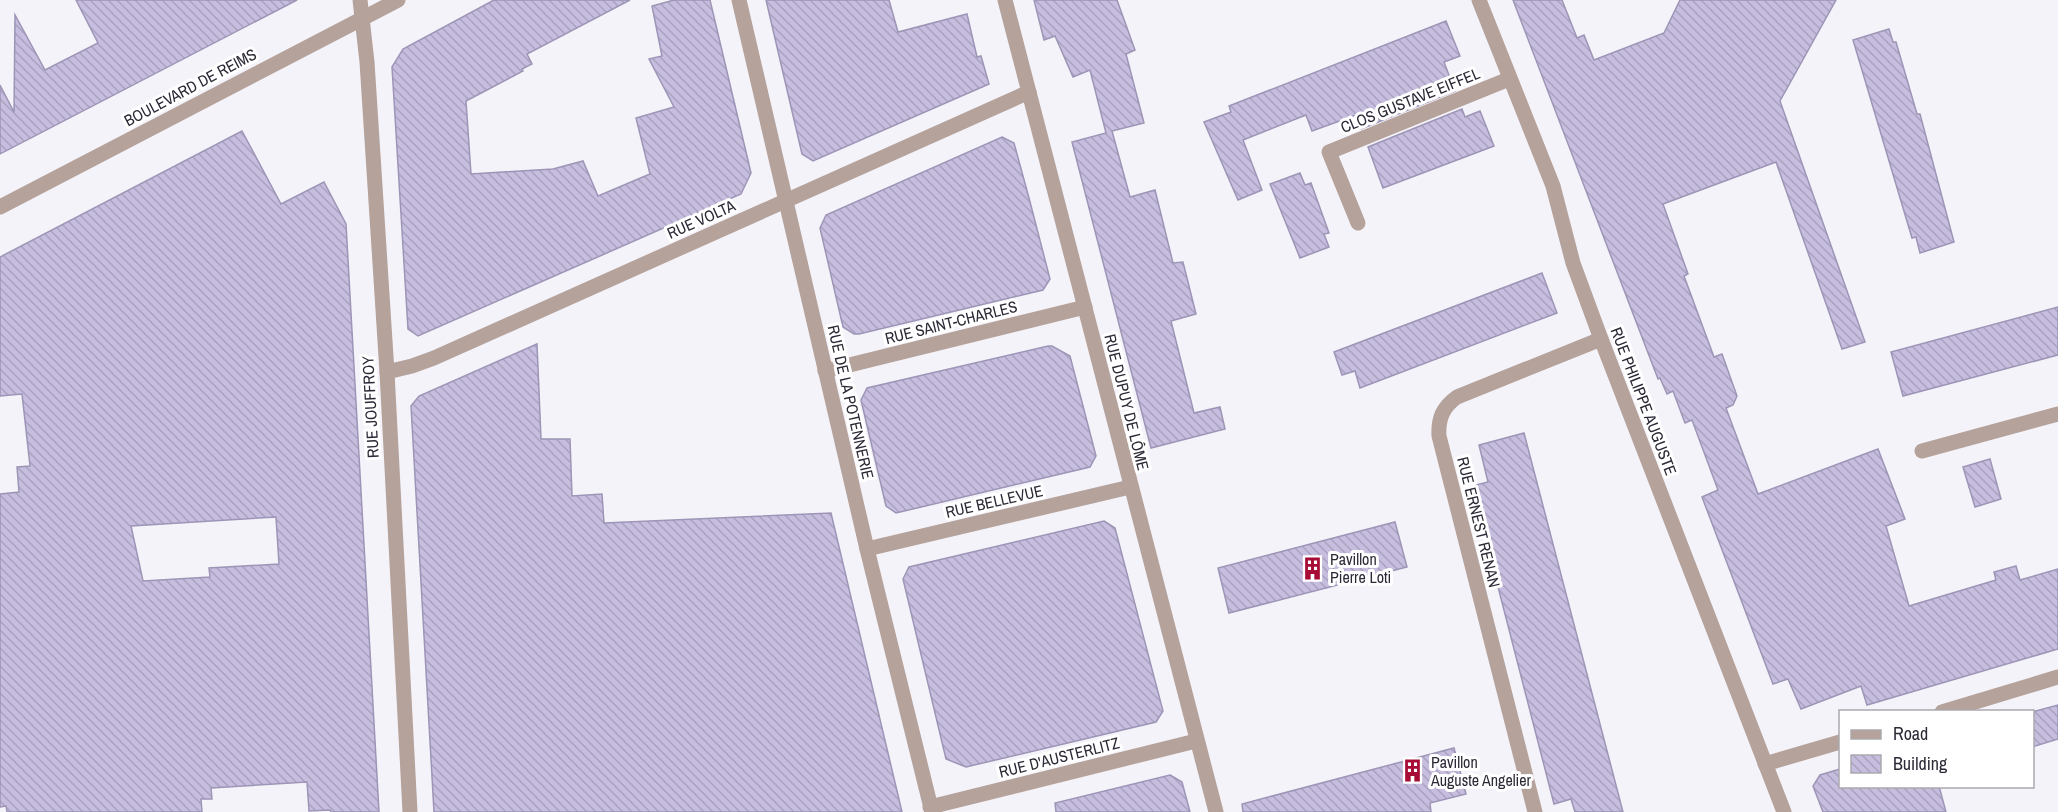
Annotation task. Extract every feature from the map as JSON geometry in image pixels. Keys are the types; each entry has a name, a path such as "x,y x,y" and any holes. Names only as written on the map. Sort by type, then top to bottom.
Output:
{"street":[{"name":"RUE JOUFFROY","path":"360,0 367,62 387,372 410,812"},
{"name":"BOULEVARD DE REIMS","path":"0,207 398,0"},
{"name":"RUE DE LA POTENNERIE","path":"739,0 867,549 931,810"},
{"name":"RUE DUPUY DE LÔME","path":"1005,0 1215,812"},
{"name":"RUE PHILIPPE AUGUSTE","path":"1479,0 1553,186 1573,263 1601,339 1784,812"},
{"name":"CLOS GUSTAVE EIFFEL","path":"1358,223 1329,152 1509,79"},
{"name":"RUE VOLTA","path":"387,372 412,366 434,357 1029,92"},
{"name":"RUE SAINT-CHARLES","path":"825,371 1084,308"},
{"name":"RUE ERNEST RENAN","path":"1535,812 1438,436 1438,425 1444,408 1457,397 1601,339"},
{"path":"1922,451 2058,414"},
{"name":"RUE BELLEVUE","path":"867,549 1131,487"},
{"path":"1945,710 2058,677"},
{"name":"RUE D'AUSTERLITZ","path":"931,810 1197,741"},
{"path":"1765,764 1839,742"}],"building":[{"path":"76,0 297,0 0,154 0,85 14,112 15,15 45,70 98,43"},
{"path":"494,0 630,0 527,54 532,64 522,69 523,71 466,101 471,174 553,169 583,161 598,196 650,174 636,118 674,107 649,59 662,56 652,6 674,0 710,0 751,173 741,194 418,336 408,329 392,67 403,49"},
{"path":"766,0 889,0 898,32 967,14 977,57 981,56 989,84 813,161 802,154"},
{"path":"1034,0 1117,0 1135,50 1126,54 1144,123 1112,131 1130,197 1155,190 1173,263 1183,262 1196,314 1171,321 1194,413 1220,407 1225,429 1151,448 1072,142 1106,133 1090,70 1073,77 1055,36 1044,40"},
{"path":"1513,0 1562,0 1577,38 1584,35 1594,60 1664,33 1680,0 1836,0 1780,101 1865,342 1842,349 1776,162 1663,204 1688,274 1684,276 1714,357 1722,354 1737,396 1733,405 1726,408 1758,494 1878,449 1905,519 1886,526 1909,606 1996,580 1994,572 2016,566 2020,580 2058,569 2058,649 1867,705 1861,686 1801,709 1788,679 1773,684 1702,497 1718,490 1692,420 1685,423 1673,391 1667,394 1660,378 1658,379"},
{"path":"1446,21 1460,56 1444,62 1455,91 1361,129 1356,115 1312,131 1306,115 1243,140 1262,190 1238,200 1204,122 1231,112 1229,106"},
{"path":"1889,29 1893,42 1896,42 1917,114 1920,114 1954,242 1920,253 1916,237 1912,238 1853,40"},
{"path":"1462,109 1465,117 1480,111 1494,146 1383,188 1368,147"},
{"path":"242,131 281,204 324,182 346,224 379,812 309,811 307,782 211,788 212,799 201,799 202,812 7,812 6,806 0,807 0,494 19,492 17,467 30,466 22,394 0,396 0,257","holes":["276,517 279,564 209,568 210,577 143,581 131,526"]},
{"path":"1002,137 1014,143 1029,198 1050,279 1043,290 859,334 854,334 843,327 820,228 826,215"},
{"path":"1300,173 1305,185 1311,183 1329,233 1324,234 1329,247 1300,258 1270,184"},
{"path":"1542,273 1557,313 1360,388 1355,371 1342,375 1334,352"},
{"path":"2058,307 2058,355 1903,396 1891,352"},
{"path":"537,344 541,439 570,439 572,496 602,494 604,523 831,513 902,812 434,812 411,406 419,396"},
{"path":"1048,346 1070,356 1096,456 1090,467 896,513 886,506 861,400 867,388"},
{"path":"1524,433 1623,812 1575,812 1571,799 1554,804 1472,486 1488,482 1479,445"},
{"path":"1990,459 2001,499 1975,507 1963,467"},
{"path":"1104,521 1115,528 1163,711 1156,722 966,767 946,759 903,579 909,567"},
{"name":"Pavillon Pierre Loti","path":"1395,522 1407,567 1229,613 1218,568"},
{"path":"2058,705 2058,739 2034,746 2034,711"},
{"name":"Pavillon Auguste Angelier","path":"1454,748 1466,794 1430,803 1431,812 1243,812 1242,804"},
{"path":"1839,769 1839,788 1940,788 1946,812 1823,812 1813,786 1820,775"},
{"path":"1170,775 1182,782 1190,812 1056,812 1055,803"}],"place":[{"name":"Pavillon Pierre Loti","path":"1312,568"},
{"name":"Pavillon Auguste Angelier","path":"1413,771"}]}
